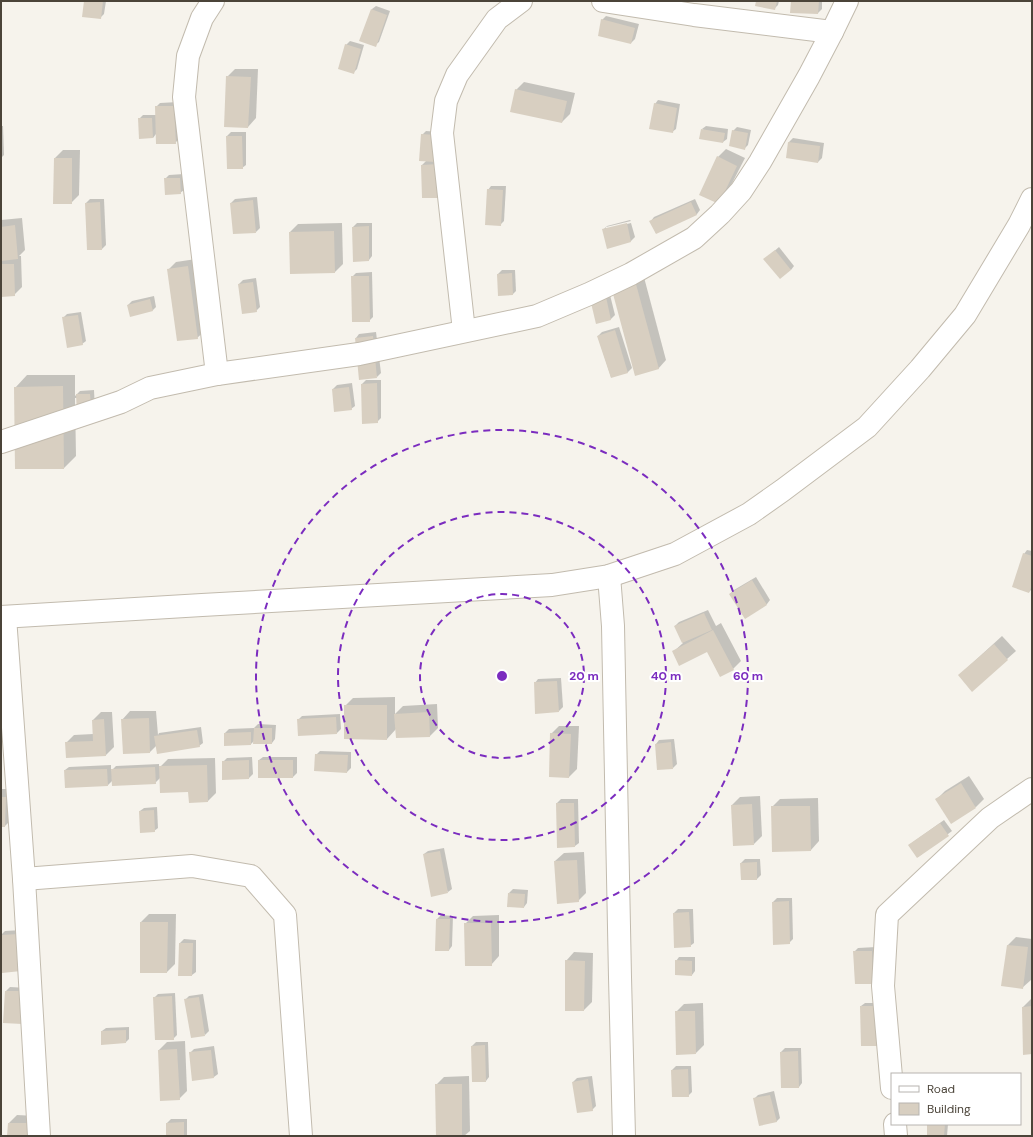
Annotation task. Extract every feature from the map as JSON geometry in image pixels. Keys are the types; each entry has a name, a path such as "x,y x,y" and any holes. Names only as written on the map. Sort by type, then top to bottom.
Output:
{"street":[{"path":"213,1 202,18 188,56 184,97 218,374"},
{"path":"464,331 442,133 446,101 457,75 496,19 521,1"},
{"path":"603,1 694,15 832,32"},
{"path":"1,442 121,402 150,388 218,374 359,354 537,316 631,274 694,238 741,191 753,174 809,76 847,1"},
{"path":"39,1136 24,879 3,617 552,584 609,576 675,554 749,514 867,427 920,370 965,315 1019,225 1032,199"},
{"path":"609,576 613,626 624,1136"},
{"path":"891,1077 883,986 887,915 990,818 1032,789"},
{"path":"24,879 192,866 251,876 285,915 301,1136"},
{"path":"895,1125 896,1136"}],"building":[{"path":"84,1 103,1 101,19 82,17"},
{"path":"756,1 777,1 775,10 755,6"},
{"path":"791,1 819,1 818,14 790,13"},
{"path":"371,9 387,15 376,47 359,41"},
{"path":"601,19 635,28 631,44 598,36"},
{"path":"345,44 361,49 354,74 338,69"},
{"path":"226,76 251,77 248,128 224,127"},
{"path":"515,89 567,101 562,123 510,112"},
{"path":"654,103 677,108 673,133 649,129"},
{"path":"155,106 174,106 176,144 156,144"},
{"path":"138,118 152,118 153,138 139,139"},
{"path":"701,129 725,133 723,143 699,139"},
{"path":"732,130 748,133 745,150 729,146"},
{"path":"421,134 437,135 436,162 419,161"},
{"path":"226,136 242,136 243,169 227,169"},
{"path":"788,142 820,146 818,163 786,158"},
{"path":"717,156 737,166 719,204 699,195"},
{"path":"54,158 72,158 72,204 53,204"},
{"path":"439,164 440,198 422,198 421,165"},
{"path":"164,178 180,178 181,194 165,195"},
{"path":"487,189 503,190 501,226 485,225"},
{"path":"253,200 256,233 233,234 230,203"},
{"path":"100,202 102,250 87,250 85,203"},
{"path":"691,202 697,215 656,234 649,221"},
{"path":"627,223 631,242 607,249 602,229"},
{"path":"15,225 18,259 1,261 1,227"},
{"path":"369,226 369,261 353,262 352,227"},
{"path":"334,231 335,273 290,274 289,232"},
{"path":"775,250 791,270 780,279 763,259"},
{"path":"1,264 14,264 15,296 1,297"},
{"path":"188,266 198,339 177,341 167,269"},
{"path":"512,273 513,295 498,296 497,274"},
{"path":"633,273 659,369 635,376 609,279"},
{"path":"351,276 369,276 370,322 352,322"},
{"path":"253,282 257,312 242,314 238,284"},
{"path":"603,283 611,320 596,324 587,286"},
{"path":"150,299 153,311 130,317 127,305"},
{"path":"78,315 83,345 67,348 62,317"},
{"path":"615,330 628,373 611,378 597,336"},
{"path":"373,336 377,378 359,380 355,338"},
{"path":"377,383 378,423 362,424 361,384"},
{"path":"63,386 64,469 15,469 14,387"},
{"path":"349,387 352,410 334,412 332,389"},
{"path":"76,394 90,394 92,414 77,415"},
{"path":"1023,553 1032,556 1032,585 1029,593 1012,587"},
{"path":"752,580 767,605 745,619 729,594"},
{"path":"704,613 712,630 682,643 674,626"},
{"path":"713,630 734,670 720,677 707,652 679,666 672,651"},
{"path":"994,644 1008,660 972,692 958,675"},
{"path":"557,681 559,712 535,714 534,682"},
{"path":"344,705 387,705 387,740 344,739"},
{"path":"429,712 430,737 396,738 394,714"},
{"path":"336,717 337,734 298,736 297,719"},
{"path":"149,718 150,753 123,754 121,719"},
{"path":"104,719 106,756 66,758 65,742 93,741 92,720"},
{"path":"254,728 272,728 272,744 253,744"},
{"path":"197,730 200,747 157,754 154,736"},
{"path":"251,732 251,745 224,746 224,733"},
{"path":"550,733 571,734 569,778 549,777"},
{"path":"671,742 673,769 657,770 655,744"},
{"path":"315,754 348,755 347,773 314,771"},
{"path":"249,760 249,779 222,780 222,761"},
{"path":"258,760 293,760 293,778 258,778"},
{"path":"207,765 208,802 189,803 188,792 160,793 159,766"},
{"path":"155,767 156,784 112,786 111,769"},
{"path":"107,769 108,786 65,788 64,770"},
{"path":"961,783 976,808 951,824 935,799"},
{"path":"1,797 6,797 5,827 1,827"},
{"path":"556,803 574,803 575,847 557,848"},
{"path":"752,804 754,845 733,846 731,805"},
{"path":"771,806 810,806 811,851 772,852"},
{"path":"154,810 155,832 140,833 139,811"},
{"path":"940,823 949,836 917,858 908,845"},
{"path":"440,851 448,893 431,897 423,854"},
{"path":"577,860 579,902 557,904 554,861"},
{"path":"757,862 757,880 741,880 740,863"},
{"path":"508,893 525,894 524,908 507,907"},
{"path":"789,901 790,944 773,945 772,902"},
{"path":"689,912 691,947 674,948 673,913"},
{"path":"436,919 450,919 449,951 435,951"},
{"path":"140,922 168,922 167,973 140,973"},
{"path":"464,923 491,923 492,966 465,966"},
{"path":"19,934 21,971 2,973 1,935"},
{"path":"179,943 193,943 192,976 178,976"},
{"path":"1007,945 1028,947 1023,989 1001,986"},
{"path":"853,951 872,951 873,984 855,984"},
{"path":"565,960 585,961 584,1011 565,1011"},
{"path":"675,960 692,961 692,976 675,975"},
{"path":"5,991 24,991 22,1024 3,1023"},
{"path":"172,996 174,1040 155,1040 153,997"},
{"path":"199,997 205,1036 191,1038 184,999"},
{"path":"860,1006 877,1006 877,1046 861,1046"},
{"path":"1032,1006 1032,1054 1023,1055 1022,1007"},
{"path":"675,1011 695,1011 696,1054 676,1055"},
{"path":"126,1030 126,1043 101,1045 101,1031"},
{"path":"485,1045 486,1082 472,1082 471,1046"},
{"path":"177,1049 180,1100 160,1101 158,1050"},
{"path":"211,1050 214,1078 192,1081 189,1052"},
{"path":"798,1051 799,1088 781,1088 780,1052"},
{"path":"688,1069 689,1097 672,1097 671,1070"},
{"path":"588,1079 593,1111 577,1113 572,1082"},
{"path":"435,1084 462,1084 462,1136 436,1136"},
{"path":"770,1095 777,1122 759,1126 753,1098"},
{"path":"184,1122 184,1136 166,1136 166,1123"},
{"path":"8,1123 29,1123 28,1136 7,1136"},
{"path":"927,1125 945,1125 944,1136 927,1136"}]}
